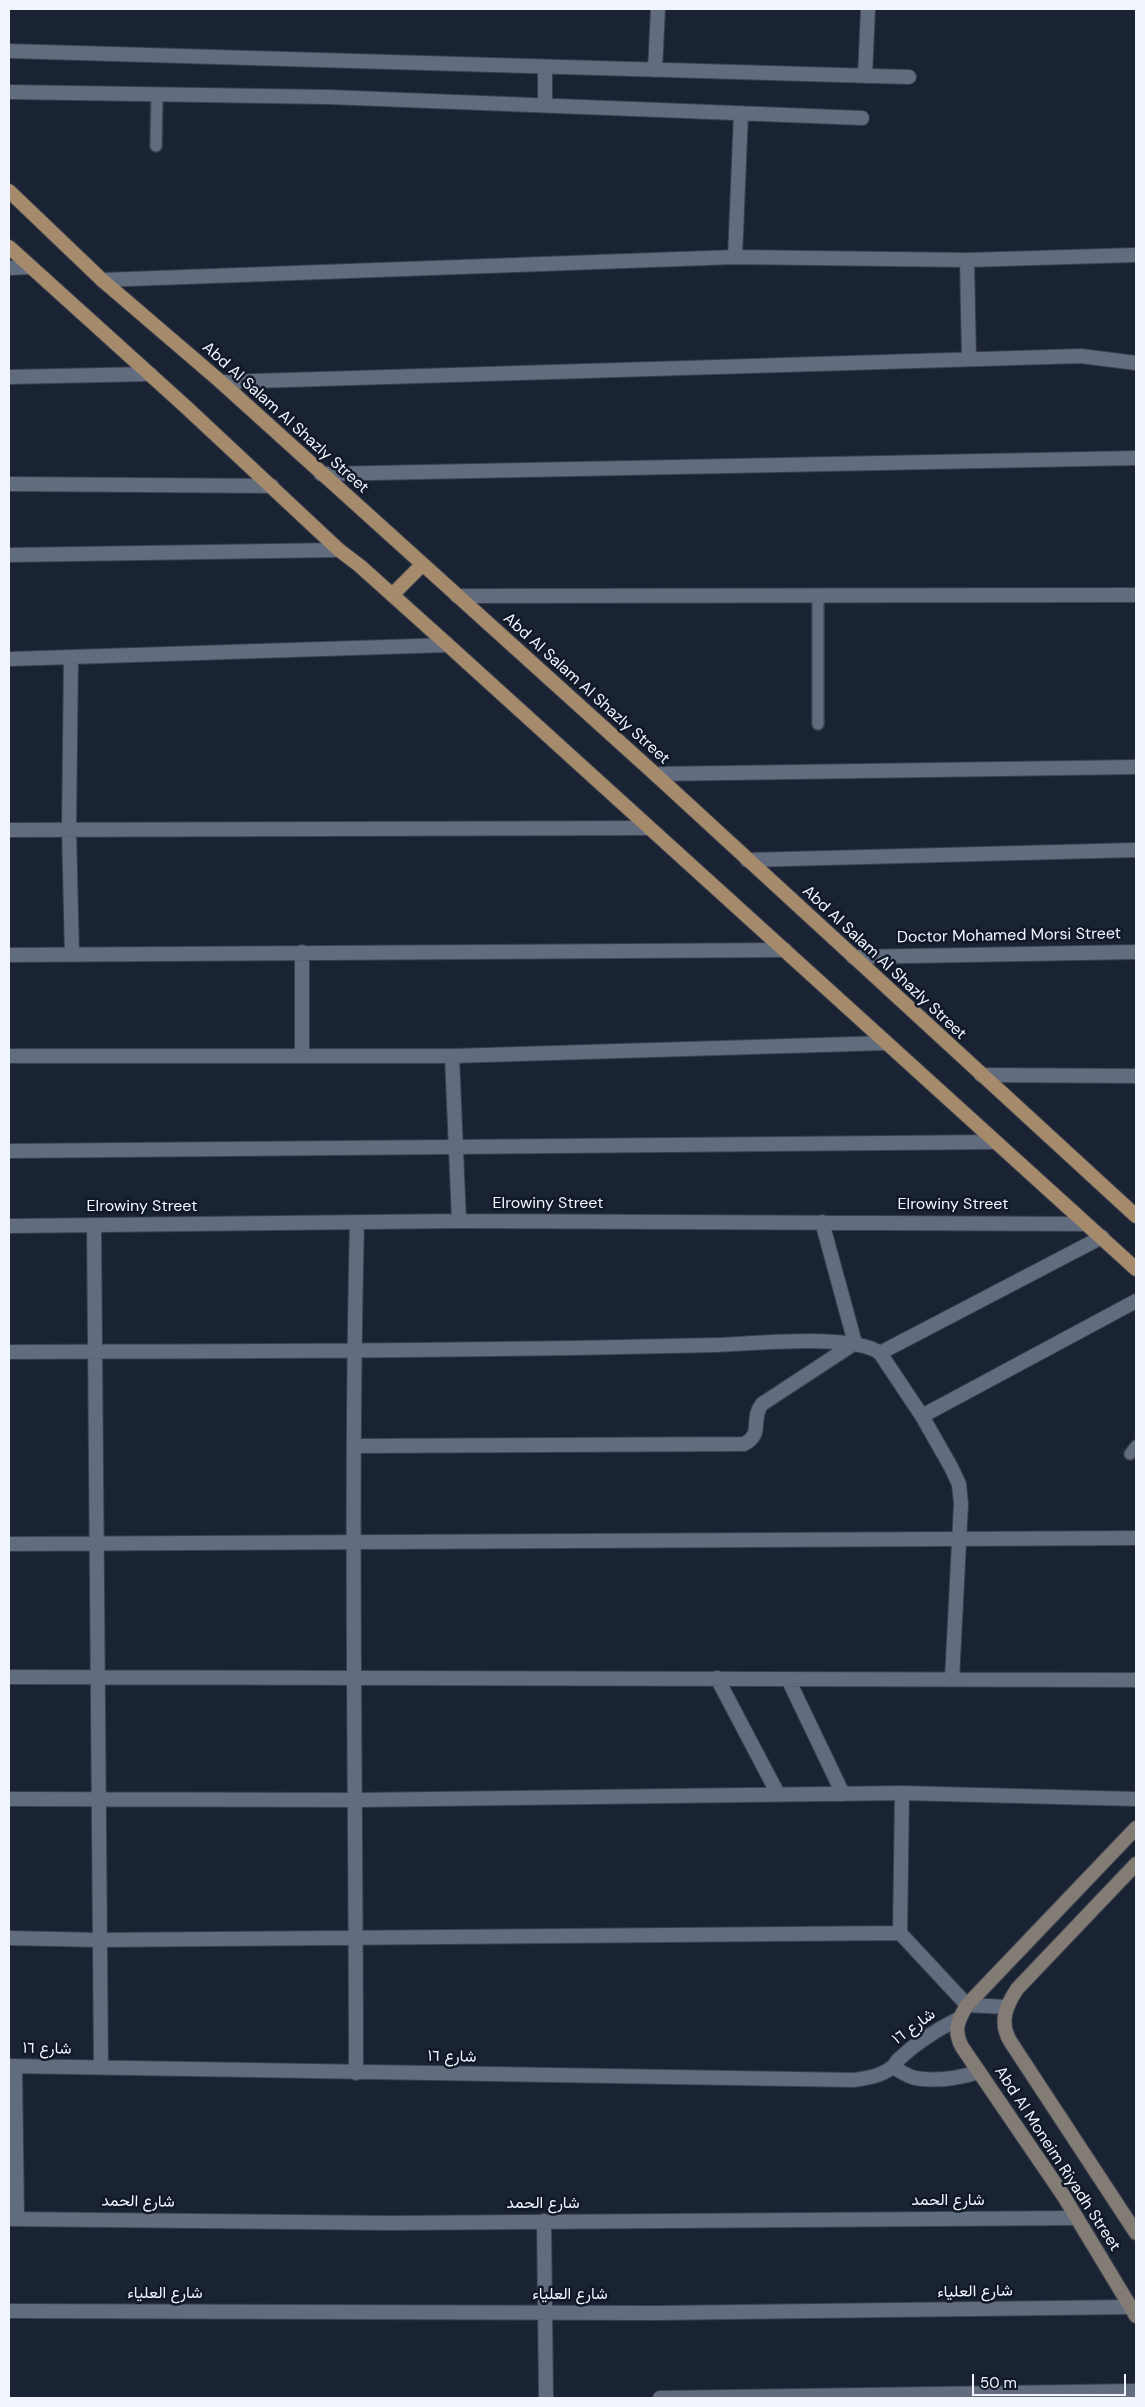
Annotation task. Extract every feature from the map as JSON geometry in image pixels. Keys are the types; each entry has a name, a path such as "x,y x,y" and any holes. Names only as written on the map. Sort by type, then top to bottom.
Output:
{"main road":[{"name":"Abd Al Salam Al Shazly Street","path":"9,191 102,280 221,382 655,774 1136,1216"},
{"path":"9,247 272,486 339,550 360,566 448,645 1136,1269"},
{"path":"392,595 422,565"},
{"path":"958,2019 967,2005 1136,1828"},
{"path":"1006,2007 1017,1989 1136,1864"},
{"name":"Abd Al Moneim Riyadh Street","path":"1006,2007 1005,2027 1010,2041 1136,2233"},
{"name":"Abd Al Moneim Riyadh Street","path":"958,2019 956,2026 959,2041 1077,2218 1134,2312"}],"street":[{"path":"655,70 658,9"},
{"path":"865,76 868,9"},
{"path":"9,51 908,78"},
{"path":"545,67 545,106"},
{"path":"9,92 329,97 862,118"},
{"path":"735,257 740,113"},
{"path":"102,280 735,257 967,260 1136,255"},
{"path":"967,260 969,359"},
{"path":"9,268 31,267"},
{"path":"221,382 1081,356 1136,363"},
{"path":"9,377 150,374"},
{"path":"321,474 1136,458"},
{"path":"9,484 272,486"},
{"path":"9,555 339,550"},
{"path":"457,596 1136,595"},
{"path":"9,659 448,645"},
{"path":"71,657 69,829 72,955"},
{"path":"655,774 1136,767"},
{"path":"9,830 649,828"},
{"path":"747,860 1136,850"},
{"path":"9,955 785,950"},
{"path":"302,952 302,1056"},
{"name":"Doctor Mohamed Morsi Street","path":"853,957 1136,952"},
{"path":"9,1056 452,1056 887,1043"},
{"path":"452,1056 459,1221"},
{"path":"981,1075 1136,1076"},
{"path":"9,1151 996,1142"},
{"name":"Elrowiny Street","path":"9,1226 459,1221 1086,1224"},
{"path":"822,1222 855,1343"},
{"path":"356,2073 356,1800 353,1677 355,1541 354,1350 357,1223"},
{"path":"94,1225 102,2068"},
{"path":"880,1352 1102,1237"},
{"path":"922,1416 1136,1301"},
{"path":"9,1352 620,1347 830,1341 871,1346 880,1352 922,1416 959,1484 959,1539 952,1679"},
{"path":"355,1446 744,1444 752,1440 756,1434 756,1416 762,1404 855,1343"},
{"path":"9,1544 97,1542 1136,1538"},
{"path":"9,1677 1136,1680"},
{"path":"717,1678 778,1794"},
{"path":"788,1678 843,1794"},
{"path":"9,1799 356,1800 902,1793 1136,1799"},
{"path":"902,1793 900,1933 967,2005 1006,2007"},
{"path":"9,1938 100,1940 900,1933"},
{"name":"شارع ١٦","path":"12,2066 854,2080 869,2078 893,2067 923,2041 958,2019"},
{"path":"12,2066 13,2219"},
{"name":"شارع ١٦","path":"893,2067 913,2078 952,2078 979,2072"},
{"name":"شارع الحمد","path":"13,2219 391,2222 1077,2218"},
{"path":"544,2221 546,2398"},
{"name":"شارع العلياء","path":"9,2311 546,2313 1134,2312"},
{"path":"660,2398 1136,2391"}],"lane":[{"path":"156,146 157,94"},
{"path":"818,595 818,724"}]}
